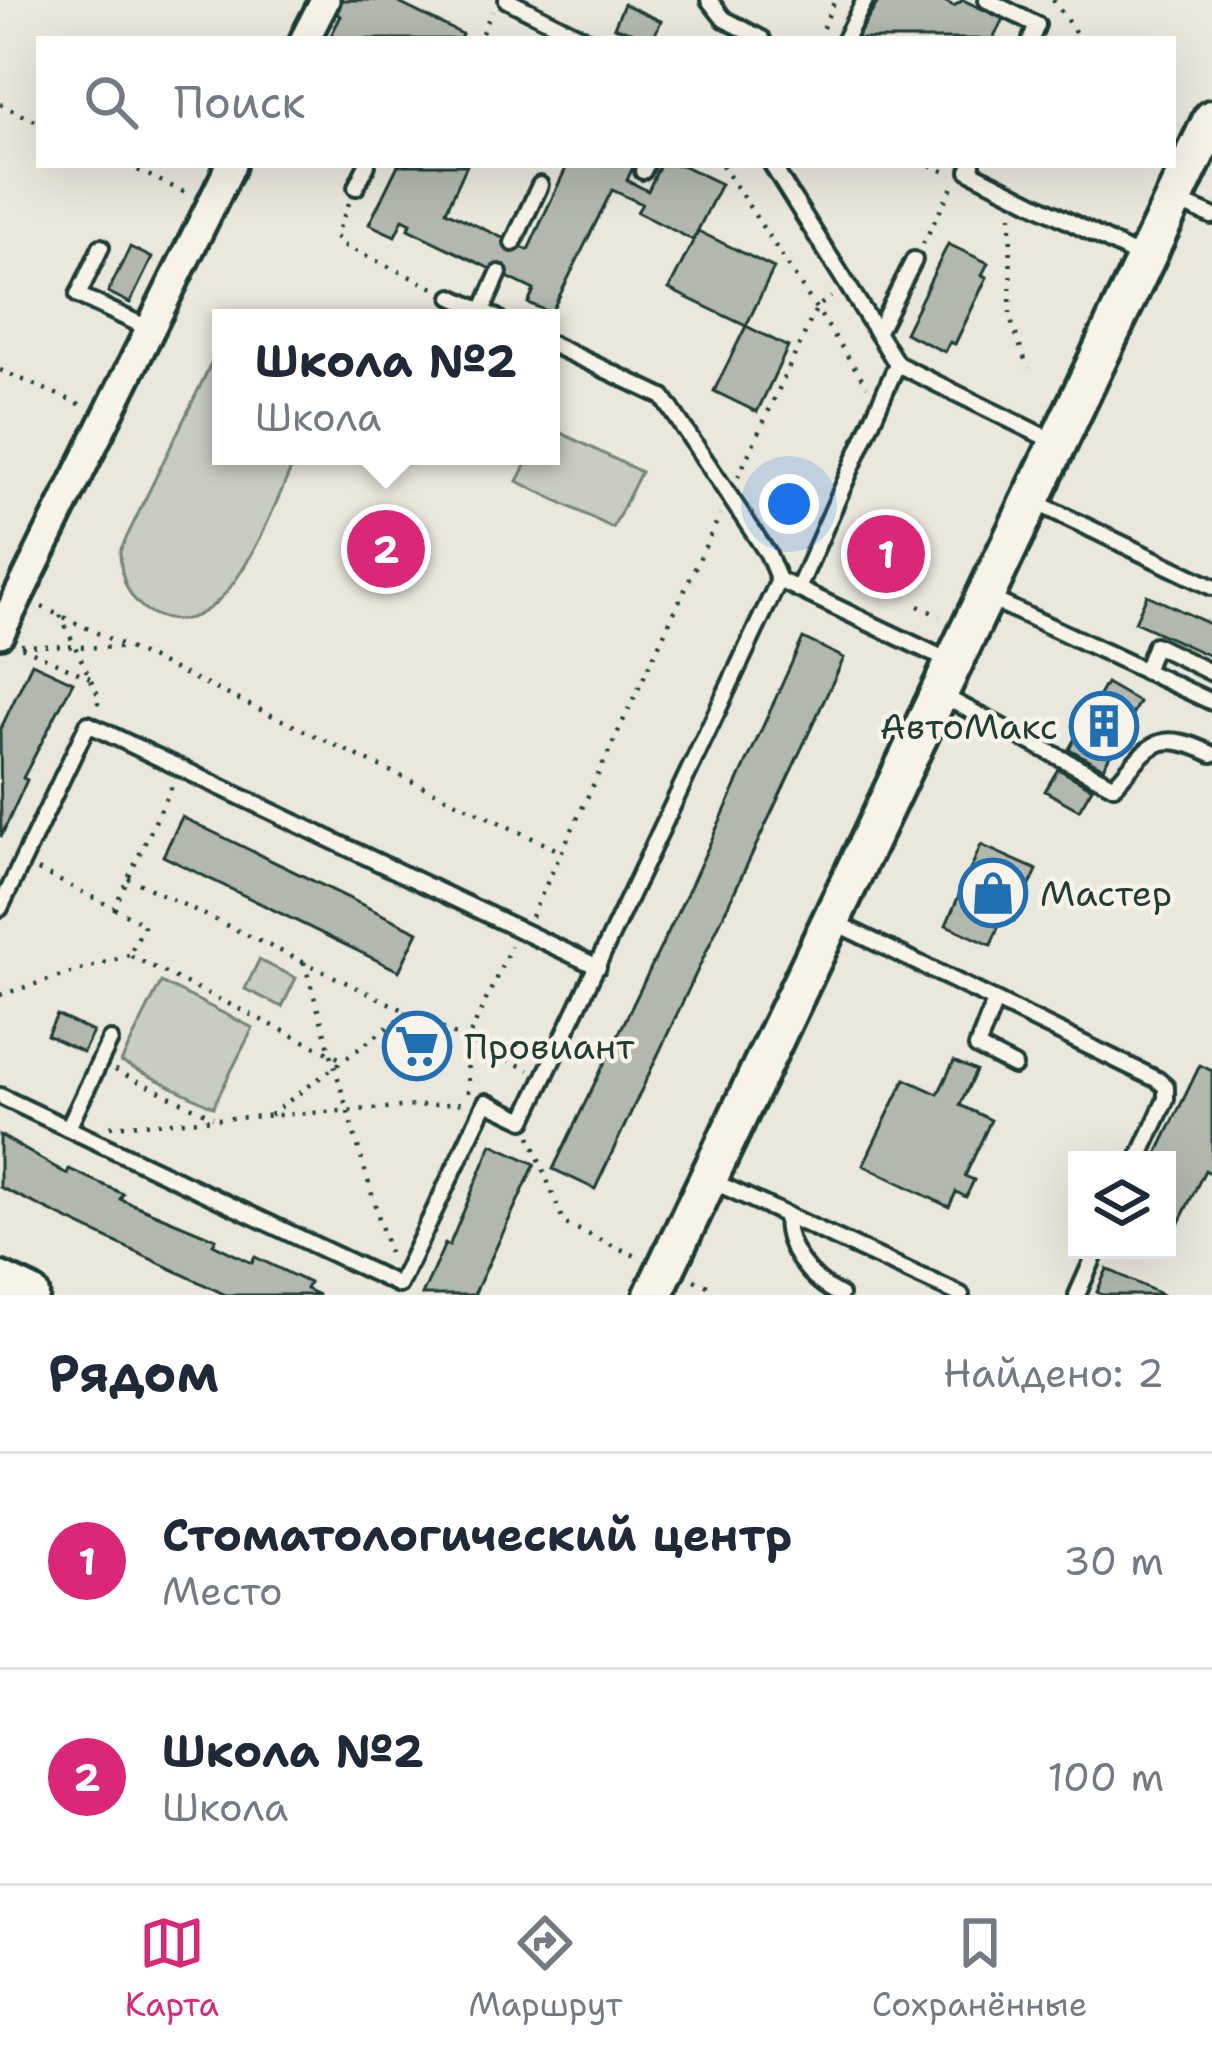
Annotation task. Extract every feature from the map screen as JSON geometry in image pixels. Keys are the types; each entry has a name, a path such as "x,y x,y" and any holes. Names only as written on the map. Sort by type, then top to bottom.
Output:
{"street":[{"path":"307,36 325,0"},
{"path":"653,1295 1212,119"},
{"path":"0,633 230,168"},
{"path":"0,1280 30,1295"}],"lane":[{"path":"507,0 579,36"},
{"path":"709,0 724,19 756,36"},
{"path":"847,36 865,0"},
{"path":"987,0 1037,25 1032,36"},
{"path":"356,187 366,168"},
{"path":"777,168 897,364 1060,444"},
{"path":"970,168 1146,260"},
{"path":"513,243 540,185"},
{"path":"1174,200 1212,216"},
{"path":"101,247 78,295 152,330"},
{"path":"878,331 914,260"},
{"path":"490,309 500,273"},
{"path":"452,297 478,309"},
{"path":"560,348 663,397 779,580 1114,786 1150,744 1166,739 1212,754"},
{"path":"798,589 897,364"},
{"path":"1033,500 1212,587"},
{"path":"0,1096 399,1285 486,1102 524,1120 779,580"},
{"path":"987,597 1212,702"},
{"path":"1145,671 1155,646 1212,673"},
{"path":"0,908 88,724 598,967"},
{"path":"834,922 1166,1087 1166,1099 1142,1151"},
{"path":"995,1001 977,1047 1014,1066"},
{"path":"68,1128 110,1040"},
{"path":"710,1180 961,1295"},
{"path":"787,1215 785,1229 793,1246 819,1285 840,1295"},
{"path":"1077,1295 1093,1259"}],"path":[{"path":"485,36 481,34 496,0"},
{"path":"819,36 835,0"},
{"path":"1053,0 1078,36"},
{"path":"0,104 36,122"},
{"path":"134,168 201,200"},
{"path":"724,168 879,405"},
{"path":"936,168 957,178"},
{"path":"356,187 338,226 341,244 452,297"},
{"path":"1011,192 1010,318 1028,368"},
{"path":"914,260 949,193"},
{"path":"459,1112 469,1091 467,1040 562,852 817,307 848,284"},
{"path":"0,370 110,416"},
{"path":"37,604 562,852"},
{"path":"918,606 949,620"},
{"path":"60,615 100,699 88,724"},
{"path":"90,678 17,645 129,648"},
{"path":"113,908 181,768"},
{"path":"22,862 145,924 129,956"},
{"path":"128,878 544,1077"},
{"path":"0,994 129,956 344,1060"},
{"path":"304,962 399,1285"},
{"path":"270,1115 408,1012"},
{"path":"99,1062 217,1119"},
{"path":"68,1128 486,1102"},
{"path":"524,1120 564,1223 641,1258"},
{"path":"390,1257 400,1236"},
{"path":"694,1280 710,1287 711,1295"}],"shaded area":[{"path":"212,362 212,465 293,465 260,538 224,595 202,613 178,620 151,613 136,601 123,579 120,551"},
{"path":"560,432 641,472 613,528 517,481 525,465 560,465"},
{"path":"259,960 296,978 282,1007 245,989"},
{"path":"161,982 253,1028 213,1107 121,1062"}],"building":[{"path":"340,0 393,0 462,34 331,36 341,16 334,12"},
{"path":"879,0 942,0 954,6 963,0 1003,19 994,36 858,36"},
{"path":"624,4 661,21 654,36 614,27"},
{"path":"397,168 466,168 446,211 528,250 566,168 633,168 627,180 648,191 659,168 688,168 721,184 693,240 637,212 642,204 612,190 553,309 528,303 534,290 408,229 411,223 403,219 395,236 369,224"},
{"path":"698,231 774,268 746,326 669,289"},
{"path":"948,244 988,263 982,275 987,277 955,344 950,342 945,352 905,333"},
{"path":"130,247 152,258 130,303 108,292"},
{"path":"746,326 788,347 757,412 714,391"},
{"path":"875,517 921,537 897,591 851,570"},
{"path":"1147,595 1212,625 1212,657 1135,622"},
{"path":"803,638 844,658 595,1189 553,1169 691,885"},
{"path":"32,663 73,682 23,778 27,780 1,837 0,730"},
{"name":"АвтоМакс","path":"1106,683 1139,702 1103,768 1069,749"},
{"path":"1069,749 1103,768 1092,788 1058,769"},
{"path":"1058,769 1092,788 1079,810 1045,791"},
{"path":"182,817 418,932 399,971 163,856"},
{"name":"Мастер","path":"981,845 1037,870 1014,921 1003,916 991,945 946,925"},
{"path":"57,1015 93,1032 83,1052 47,1035"},
{"name":"Провиант","path":"410,1021 442,1037 424,1071 393,1055"},
{"path":"954,1061 976,1071 960,1105 991,1120 965,1176 974,1180 966,1197 956,1192 949,1207 863,1165 905,1079 938,1094"},
{"path":"1200,1065 1212,1071 1212,1174 1205,1170 1176,1229 1176,1151 1158,1151"},
{"path":"0,1135 67,1174 69,1169 123,1194 120,1199 216,1239 213,1244 252,1263 255,1257 309,1283 306,1289 319,1295 226,1295 0,1187"},
{"path":"492,1144 535,1164 474,1295 422,1295 445,1244 449,1246"},
{"path":"1107,1269 1163,1295 1103,1295 1097,1292"}],"place":[{"name":"Школа №2","path":"386,549"},
{"name":"Стоматологический центр","path":"886,554"},
{"name":"АвтоМакс","path":"1104,726"},
{"name":"Мастер","path":"993,893"},
{"name":"Провиант","path":"417,1046"}]}
